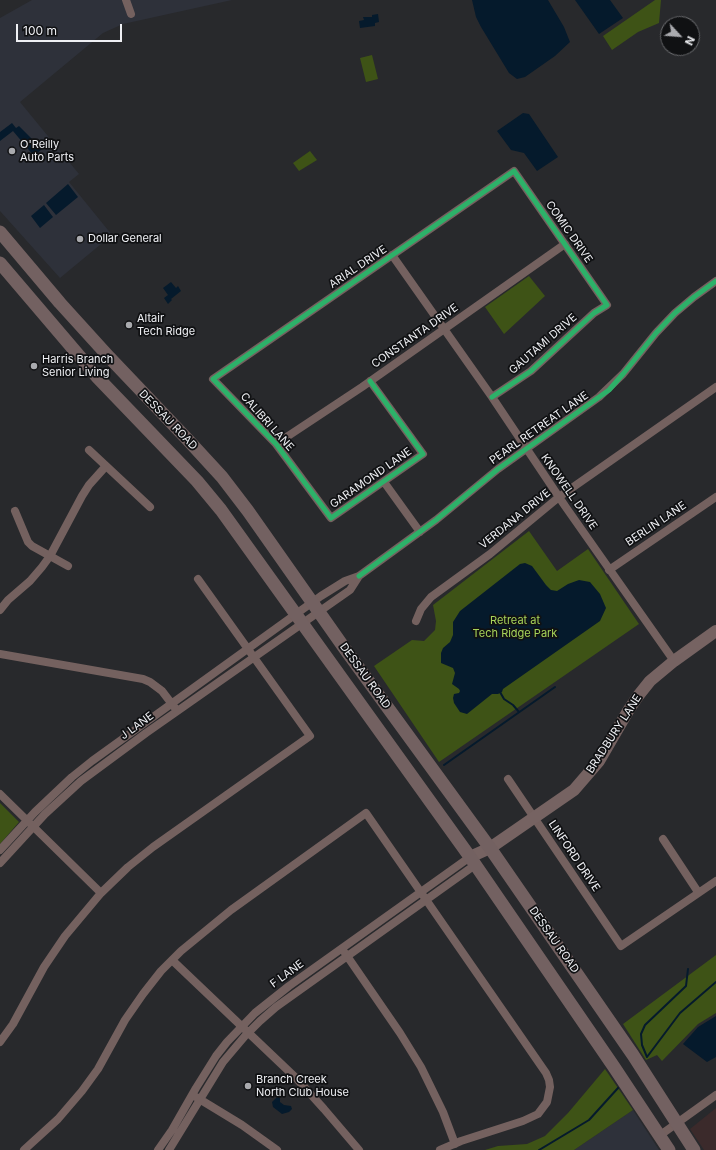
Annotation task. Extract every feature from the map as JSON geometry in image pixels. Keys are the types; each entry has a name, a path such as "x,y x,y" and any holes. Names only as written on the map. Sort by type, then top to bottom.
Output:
{"main road":[{"name":"DESSAU ROAD","path":"0,232 108,357 222,477 248,511 345,649 490,848 633,1055 694,1150"},
{"name":"DESSAU ROAD","path":"0,263 98,378 187,471 221,510 473,861 669,1150"},
{"path":"187,471 202,456"}],"street":[{"path":"126,0 130,14"},
{"name":"COMIC DRIVE","path":"514,171 607,305"},
{"name":"ARIAL DRIVE","path":"214,379 514,171"},
{"name":"CONSTANTA DRIVE","path":"276,444 370,381 565,244"},
{"name":"KNOWELL DRIVE","path":"392,255 492,397 609,570 674,661"},
{"name":"PEARL RETREAT LANE","path":"299,619 316,607 350,590 359,576 420,532 526,448 608,390 656,333 684,304 715,283"},
{"name":"GAUTAMI DRIVE","path":"492,397 530,371 594,313 607,305"},
{"name":"CALIBRI LANE","path":"214,379 276,444 331,518"},
{"name":"GARAMOND LANE","path":"331,518 423,454 370,381"},
{"name":"VERDANA DRIVE","path":"416,621 421,609 431,597 490,554 559,497 716,387"},
{"path":"89,450 150,507"},
{"path":"0,610 8,600 30,581 50,556 82,496 89,485 106,466"},
{"path":"384,482 420,532"},
{"name":"BERLIN LANE","path":"609,570 716,497"},
{"path":"15,511 28,542 32,546 68,566"},
{"path":"0,1042 13,1024 44,967 65,936 101,893 152,847 310,736 198,579"},
{"name":"J LANE","path":"0,850 26,820 77,773 248,649 299,619"},
{"name":"J LANE","path":"0,863 45,814 81,781 177,711 254,658 299,619"},
{"name":"BRADBURY LANE","path":"473,861 566,797 581,783 599,761 638,696 650,681 674,661 716,631"},
{"path":"0,654 143,679 150,682 162,691 177,711"},
{"name":"LINFORD DRIVE","path":"508,779 621,946 698,892"},
{"path":"0,794 101,893"},
{"path":"24,1150 58,1119 82,1091 98,1069 125,1020 143,994 172,960 231,910 366,813 546,1073 550,1087 547,1102 538,1114 524,1121 440,1150"},
{"path":"662,839 698,892 716,880"},
{"name":"F LANE","path":"158,1150 172,1130 216,1056 242,1026 275,996 342,948 421,892 473,861"},
{"name":"F LANE","path":"169,1150 223,1062 248,1033 276,1007 426,900 473,861"},
{"path":"342,948 400,1033 421,1067 443,1112 455,1144"},
{"path":"172,960 297,1079 359,1150"},
{"path":"192,1095 242,1124 277,1150"},
{"path":"659,1136 716,1096"}],"shaded area":[{"path":"32,0 232,0 123,24 103,33 20,102 79,174 69,182 112,235 60,278 0,211 0,18"},
{"path":"716,1108 716,1150 704,1150 690,1129"},
{"path":"633,1110 659,1150 574,1150"}],"green space":[{"path":"655,0 661,0 659,23 638,32 612,50 603,36"},
{"path":"372,55 378,79 366,82 360,58"},
{"path":"310,151 317,160 299,171 293,163"},
{"path":"529,276 545,296 504,334 485,307"},
{"name":"Retreat at Tech Ridge Park","path":"529,531 557,571 588,549 639,624 439,762 374,666 412,640 424,641 435,630 436,621 433,605"},
{"path":"0,803 19,822 0,844"},
{"path":"716,955 716,1013 698,1024 662,1061 657,1055 646,1060 623,1024"},
{"path":"605,1069 633,1110 574,1150 485,1150 498,1146 527,1144 545,1136 568,1113"}],"water":[{"path":"472,0 548,0 564,27 570,42 555,56 525,77 517,79 509,73 481,27 476,17"},
{"path":"575,0 610,0 623,18 599,34"},
{"path":"378,14 379,22 375,23 375,26 360,28 359,21 364,20 363,17 372,17 372,15"},
{"path":"523,113 529,114 558,157 537,171 524,153 511,150 497,131"},
{"path":"12,123 16,128 19,126 42,149 34,156 13,131 0,141 0,132"},
{"path":"68,184 78,197 56,215 46,203"},
{"path":"44,205 53,217 40,228 31,216"},
{"path":"171,282 176,288 178,286 181,291 171,299 172,300 168,304 164,298 168,295 163,288"},
{"path":"525,563 532,566 551,590 557,591 568,584 579,580 590,582 600,594 606,608 600,621 503,689 502,692 492,694 467,714 460,712 454,703 453,698 454,694 459,693 460,691 452,684 455,673 453,668 441,663 441,653 443,648 450,642 453,635 453,622 460,611 520,564"},
{"path":"716,1016 716,1057 707,1062 683,1044 698,1027"},
{"path":"278,1096 280,1098 280,1102 284,1105 291,1106 292,1109 289,1112 282,1114 273,1107 272,1102"}],"waterway":[{"path":"444,765 555,687"},
{"path":"500,692 504,699 513,705 519,712"},
{"path":"688,969 686,986 645,1025 641,1034 642,1045 647,1057 680,1013 716,982"},
{"path":"539,1150 589,1120 618,1088"}],"cycle path":[{"path":"370,381 423,454 331,518 276,444 213,379 514,171 607,305 594,313 531,371 492,397"},
{"path":"359,576 436,520 498,469 609,390 656,333 675,313 716,281"}],"place":[{"name":"O'Reilly Auto Parts","path":"12,151"},
{"name":"Dollar General","path":"80,239"},
{"name":"Altair Tech Ridge","path":"129,325"},
{"name":"Harris Branch Senior Living","path":"34,366"},
{"name":"Branch Creek North Club House","path":"248,1086"}]}
